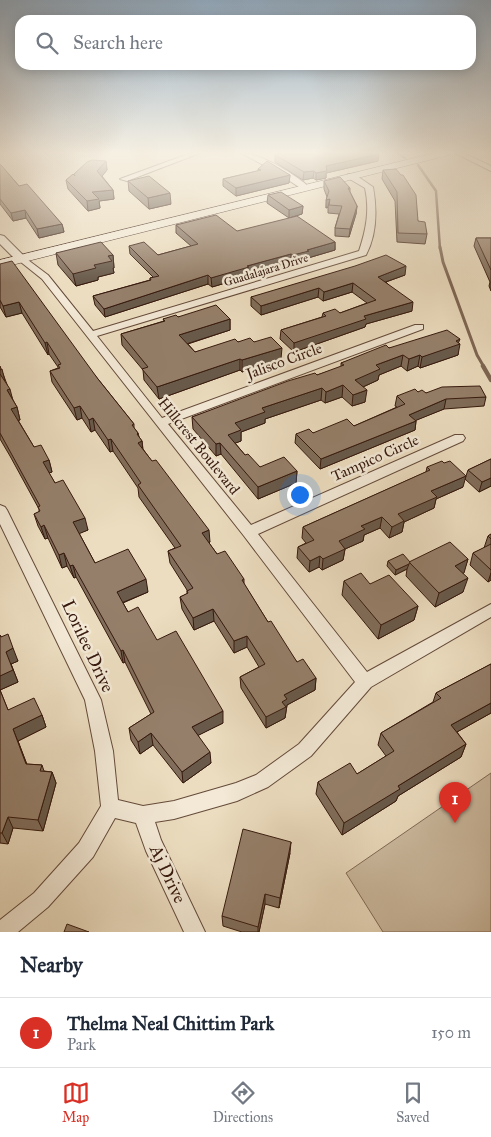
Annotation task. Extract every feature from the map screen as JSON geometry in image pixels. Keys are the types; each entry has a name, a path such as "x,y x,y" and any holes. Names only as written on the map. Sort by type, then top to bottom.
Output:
{"main road":[{"path":"0,264 268,196"}],"street":[{"name":"Guadalajara Drive","path":"91,335 363,253 371,230 373,202 372,196"},
{"name":"Hillcrest Boulevard","path":"0,238 21,259 45,277 249,532 365,682"},
{"name":"Jalisco Circle","path":"160,423 419,327"},
{"name":"Tampico Circle","path":"249,532 459,438"},
{"name":"Lorilee Drive","path":"0,510 93,700 104,751 110,808"},
{"path":"1,932 41,900 86,850 110,808 143,815 174,810 222,796 262,780 285,766 305,750 365,682 491,610"},
{"name":"Aj Drive","path":"143,815 153,844 195,932"}],"shaded area":[{"path":"491,773 491,932 383,932 346,873"}],"building":[{"path":"0,196 38,196 62,224 37,229 25,210 11,213"},
{"path":"82,196 96,196 99,199 87,201"},
{"path":"270,196 288,196 303,206 289,210"},
{"path":"327,196 352,196 357,206 350,229 335,228 342,206 329,205 330,199 326,200"},
{"path":"397,196 416,196 418,221 425,222 427,234 398,233"},
{"path":"216,215 237,231 297,216 335,242 211,278 208,275 104,309 93,296 151,280 150,278 159,276 129,246 144,242 158,255 198,244 176,225"},
{"path":"476,238 491,238 491,270"},
{"path":"101,242 113,255 108,256 112,261 94,265 96,268 73,274 56,253"},
{"path":"386,255 406,266 378,277 413,302 364,316 366,319 294,343 281,330 326,316 323,313 335,309 340,313 376,300 353,283 324,292 319,288 261,306 251,297 355,266"},
{"path":"12,261 98,379 134,424 132,425 142,441 138,443 152,461 156,460 209,530 202,533 217,554 225,551 244,579 242,580 268,622 271,621 297,662 303,659 316,678 284,695 287,699 282,702 286,707 266,717 240,677 265,664 247,636 234,641 213,609 193,618 180,597 193,588 168,551 181,546 138,485 141,483 111,439 108,440 93,418 89,420 80,406 74,408 50,371 60,368 58,365 61,364 19,302 3,306 0,300 0,264"},
{"path":"216,305 230,319 179,335 195,352 235,339 238,342 250,338 254,342 271,337 282,348 240,359 157,387 142,369 148,367 121,334 165,321 163,319 176,315 178,317"},
{"path":"447,330 460,339 456,341 460,344 422,357 420,355 409,359 403,355 376,365 380,369 355,380 367,390 353,395 343,385 326,392 322,388 262,408 265,412 235,423 241,430 228,435 245,455 248,454 260,467 284,457 297,471 258,487 220,443 216,444 192,417 288,381 315,373 317,375 344,365 341,363 386,345 389,348"},
{"path":"0,374 10,389 7,390 17,407 11,409 34,447 41,445 49,460 43,462 55,483 63,480 85,518 73,522 95,563 128,549 146,579 117,592 128,612 138,607 157,640 176,631 223,711 192,727 210,752 182,772 151,733 138,742 129,728 154,712 123,650 121,651 73,565 70,566 64,553 59,555 44,525 41,527 34,514 40,511 38,507 40,506 0,433"},
{"path":"480,386 486,397 446,399 409,415 416,421 321,459 296,434 309,429 313,433 347,419 354,426 405,404 397,396 415,389 418,392 422,390 426,393 442,387"},
{"path":"491,459 491,478 482,482 468,470"},
{"path":"442,461 444,463 450,461 466,476 431,491 437,497 398,514 404,521 392,527 382,517 361,526 365,529 339,541 345,549 323,559 320,556 310,561 298,547 314,540 303,527 430,470 427,467"},
{"path":"450,542 468,559 455,566 468,578 439,593 409,562"},
{"path":"491,544 491,570 473,553"},
{"path":"403,554 410,562 396,570 388,561"},
{"path":"361,573 370,584 389,575 418,606 381,625 344,581"},
{"path":"8,634 13,648 6,652 13,670 0,676 0,635 1,637"},
{"path":"491,664 491,703 451,725 466,744 398,786 400,789 344,823 318,782 350,763 357,774 394,751 381,733 441,698 436,693"},
{"path":"0,690 8,710 34,698 42,715 13,729 26,764 42,765 40,771 52,772 38,820 8,817 2,833 0,833"},
{"path":"243,829 291,842 280,898 265,894 258,927 222,916"},
{"path":"67,924 89,932 64,932"}],"waterway":[{"path":"436,196 440,249"},
{"path":"440,247 443,262 477,355 484,367"},
{"path":"483,366 491,380"}],"place":[{"name":"Thelma Neal Chittim Park","path":"455,823"}]}
